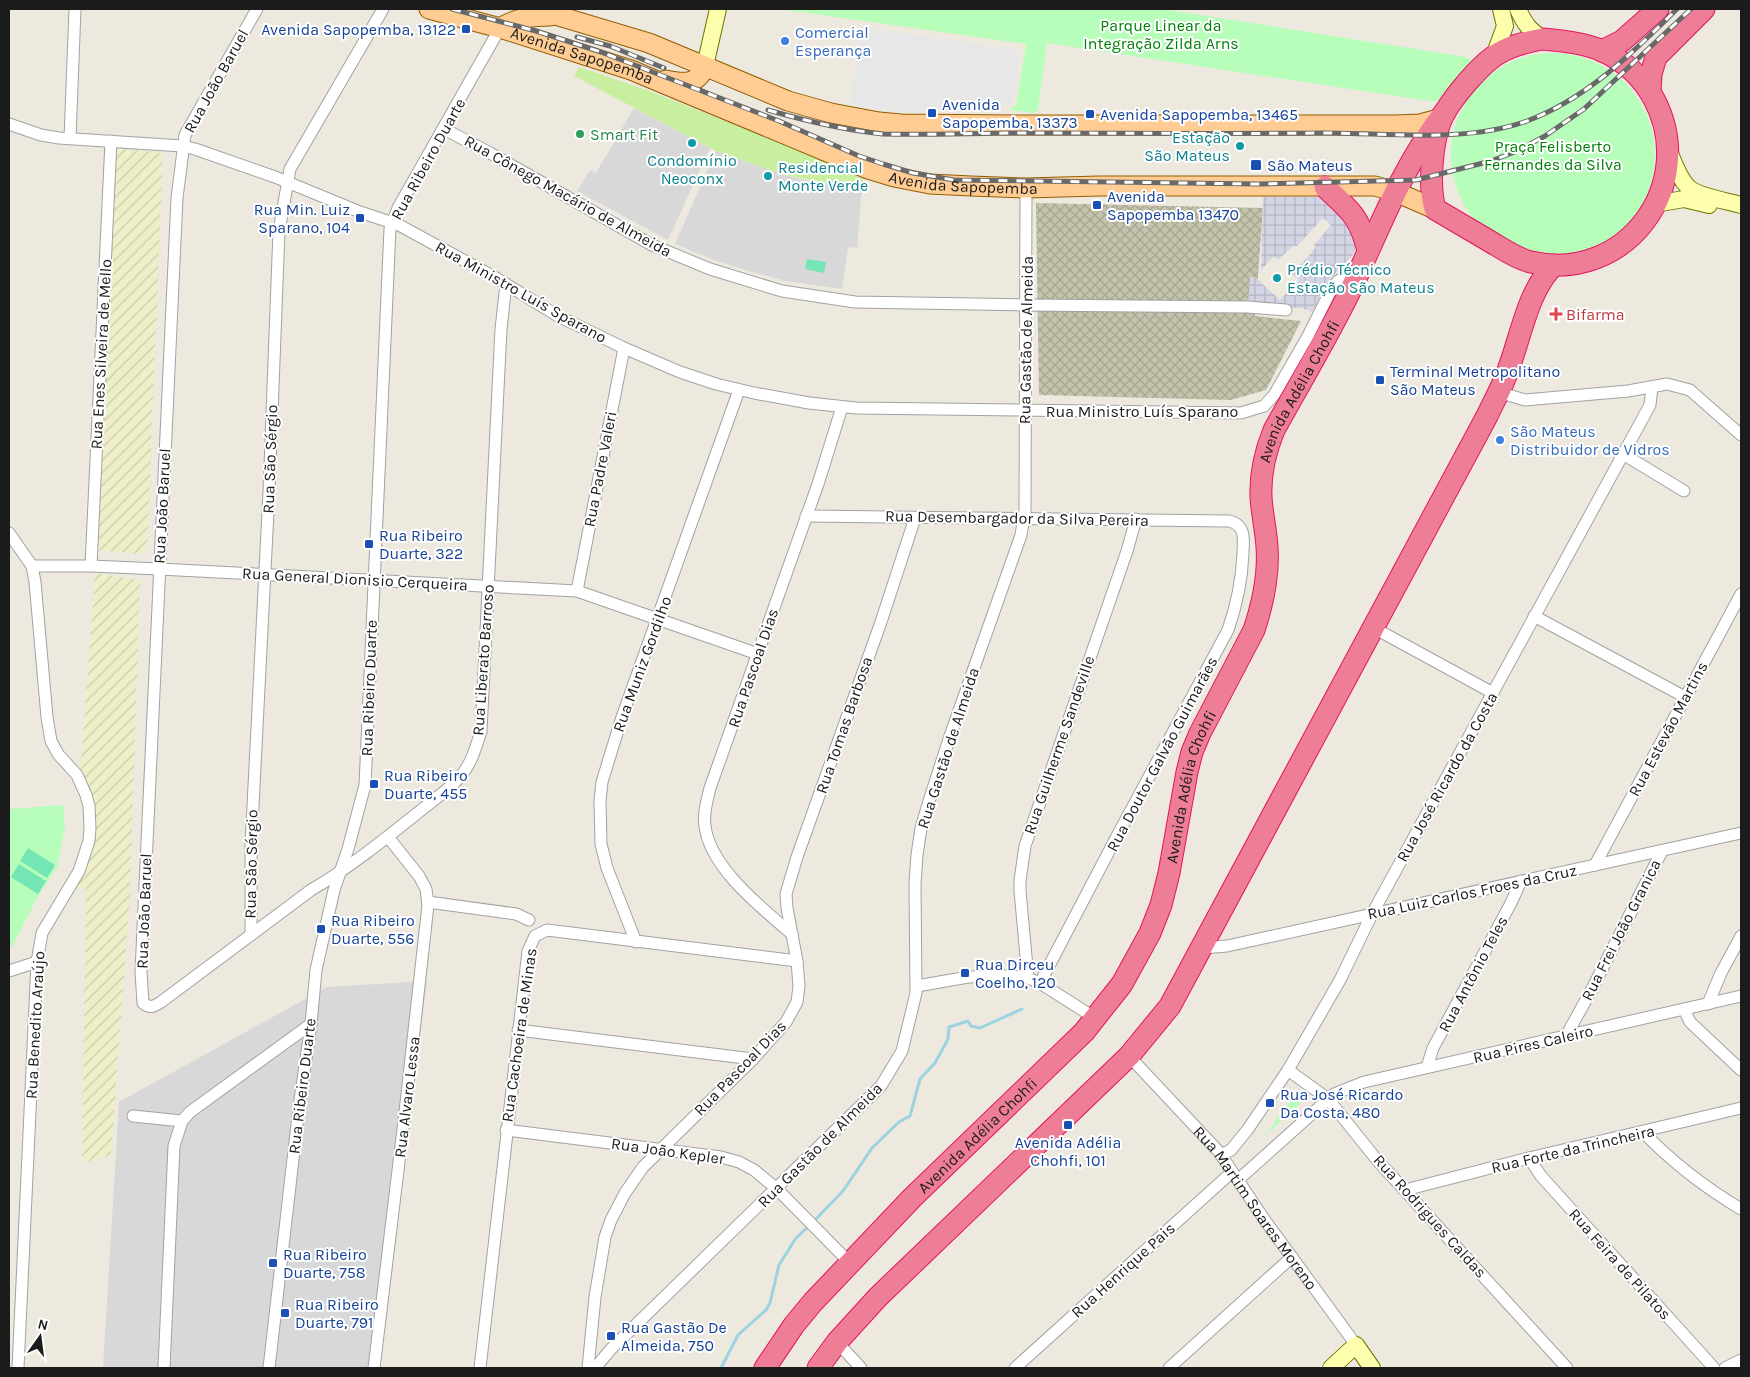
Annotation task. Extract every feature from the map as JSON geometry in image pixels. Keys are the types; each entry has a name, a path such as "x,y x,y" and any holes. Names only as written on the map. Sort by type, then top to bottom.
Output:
{"highway":[{"path":"1650,92 1651,74 1656,57 1704,9"},
{"path":"1602,51 1622,40 1655,10"},
{"path":"1543,39 1582,44 1616,58 1629,68 1650,92 1660,109 1666,128 1668,160 1664,184 1648,218 1625,242 1609,252 1591,260 1578,263 1554,265 1528,262 1511,254 1435,209 1432,194 1432,166 1442,116 1470,80 1494,56 1518,44 1543,39"},
{"name":"Avenida Adélia Chohfi","path":"765,1368 794,1325 850,1263 912,1198 1084,1032 1122,984 1150,933 1161,905 1169,874 1192,752 1254,630 1259,613 1266,583 1267,548 1261,497 1262,471 1267,448 1274,430 1364,259 1410,164 1442,116"},
{"path":"1325,187 1356,218 1363,232 1364,259"},
{"path":"818,1368 837,1342 878,1296 1129,1056 1170,1006 1374,628 1506,377 1520,332 1541,280 1554,265"}],"main road":[{"name":"Avenida Sapopemba","path":"429,9 500,28 638,73 868,169 930,184 1026,188 1099,186 1376,186 1396,192 1435,209"},
{"name":"Avenida Sapopemba","path":"535,9 649,44 781,98 814,109 860,119 901,124 1395,125 1420,124 1442,116"},
{"path":"638,73 670,81 689,82 698,78 705,66 718,9"},
{"path":"1494,56 1505,26 1501,9"},
{"path":"1518,9 1523,21 1531,31 1543,39"},
{"path":"500,28 519,19 535,16 551,16 581,23"},
{"path":"1668,148 1675,168 1688,187 1700,193 1741,205"},
{"path":"1655,204 1684,199 1741,214"},
{"path":"1331,1368 1356,1345"},
{"name":"Rua Martim Soares Moreno","path":"1356,1345 1372,1368"}],"street":[{"path":"70,138 75,9"},
{"name":"Rua João Baruel","path":"161,1002 154,1006 143,1004 141,972 158,569 177,198 182,146 185,135 257,9"},
{"name":"Rua São Sérgio","path":"251,936 251,845 269,492 279,231 290,169 383,9"},
{"name":"Rua Ribeiro Duarte","path":"269,1368 316,970 334,890 365,785 390,229 398,208 500,28"},
{"name":"Rua Ministro Luís Sparano","path":"9,124 41,135 182,146 287,182 360,212 392,222 506,284 558,316 624,348 680,372 739,390 842,407 1241,413 1264,406 1274,395 1308,336 1332,288 1364,259"},
{"name":"Rua Cônego Macário de Almeida","path":"444,128 490,152 652,245 710,269 782,291 855,302 1248,307 1286,310"},
{"name":"Rua Enes Silveira de Mello","path":"91,566 111,141"},
{"name":"Rua Gastão de Almeida","path":"595,1368 611,1349 881,1086 902,1051 917,986 915,884 921,828 947,745 1021,535 1024,518 1026,188"},
{"name":"Rua Liberato Barroso","path":"161,1002 311,890 340,872 388,837 458,779 476,749 481,730 501,328 506,284"},
{"name":"Rua Padre Valeri","path":"577,590 624,348"},
{"path":"1498,392 1525,400 1628,391 1667,384 1690,390 1741,435"},
{"name":"Rua José Ricardo da Costa","path":"1221,1155 1231,1150 1248,1129 1288,1070 1340,980 1372,914 1650,405 1652,386"},
{"name":"Rua Muniz Gordilho","path":"636,942 607,868 601,844 600,801 602,782 619,728 739,390"},
{"name":"Rua Pascoal Dias","path":"588,1368 595,1297 605,1237 611,1220 625,1193 643,1167 753,1059 786,1022 798,1002 797,961 792,934 763,909 724,867 708,841 705,811 710,788 806,516 842,407"},
{"path":"1623,454 1684,491"},
{"name":"Rua Desembargador da Silva Pereira","path":"806,516 1228,521"},
{"name":"Rua Tomas Barbosa","path":"792,934 786,894 791,877 916,518"},
{"name":"Rua Guilherme Sandeville","path":"1028,978 1020,886 1025,846 1127,551 1136,519"},
{"name":"Rua Doutor Galvão Guimarães","path":"1040,984 1228,630 1239,598 1243,570 1244,540 1240,527 1234,522 1228,521"},
{"name":"Rua Benedito Araújo","path":"9,533 32,566 51,741 58,754 77,775 86,795 89,806 90,828 89,841 79,871 42,932 37,962 18,1368"},
{"name":"Rua General Dionisio Cerqueira","path":"32,566 91,566 577,590 758,654"},
{"name":"Rua Estevão Martins","path":"1595,865 1741,594"},
{"path":"1534,616 1684,698"},
{"path":"1374,628 1493,693"},
{"name":"Rua Luiz Carlos Froes da Cruz","path":"1202,948 1227,946 1741,833"},
{"name":"Rua Alvaro Lessa","path":"374,1368 420,988 428,902 426,889 419,876 388,837"},
{"name":"Rua Frei João Granica","path":"1566,1036 1592,989 1662,850"},
{"name":"Rua Antônio Teles","path":"1427,1068 1433,1048 1511,903 1520,881"},
{"path":"428,902 516,914 529,920"},
{"name":"Rua Cachoeira de Minas","path":"480,1368 518,1030 528,951 534,936 547,930 797,961"},
{"path":"1708,1004 1721,973 1741,936"},
{"path":"9,970 37,962"},
{"path":"917,986 968,978 1010,976 1028,978 1095,1018"},
{"name":"Rua Pires Caleiro","path":"1328,1100 1334,1094 1364,1082 1741,996"},
{"path":"1684,1009 1690,1022 1741,1070"},
{"path":"164,1368 174,1146 182,1121 190,1112 311,1024"},
{"path":"518,1030 753,1059"},
{"name":"Rua Martim Soares Moreno","path":"1129,1056 1221,1155 1356,1345"},
{"name":"Rua Rodrigues Caldas","path":"1288,1070 1328,1100 1378,1160 1567,1368"},
{"name":"Rua Henrique Pais","path":"1015,1368 1235,1176 1328,1100"},
{"name":"Rua Forte da Trincheira","path":"1405,1190 1529,1158 1741,1108"},
{"path":"133,1116 182,1121"},
{"name":"Rua João Kepler","path":"506,1130 721,1157 739,1162 754,1170 776,1189 850,1263"},
{"path":"1643,1132 1684,1171 1719,1196 1741,1208"},
{"name":"Rua Feira de Pilatos","path":"1529,1158 1542,1176 1714,1368"},
{"path":"1170,1368 1292,1257"},
{"path":"837,1342 861,1368"},
{"path":"1725,1368 1741,1360"}],"shaded area":[{"path":"861,27 1017,50 1019,62 1015,93 1009,106 893,112 850,105"},
{"path":"634,108 710,148 668,240 577,191 590,170 596,173"},
{"path":"115,148 163,153 147,549 137,554 98,550 106,299"},
{"path":"716,151 784,175 862,189 857,248 848,247 842,289 785,281 714,260 675,244"},
{"path":"1263,197 1325,197 1349,216 1356,247 1353,255 1330,279 1312,312 1302,308 1248,307 1250,277 1255,277 1280,300 1299,280 1292,273 1316,247 1314,245 1331,225 1323,218 1296,247 1294,245 1278,260 1274,256 1261,270"},
{"path":"1036,203 1263,208 1255,316 1301,321 1266,390 1231,400 1039,395"},
{"path":"95,573 140,580 130,893 111,1155 82,1163 86,888 73,887 83,862 86,826 80,776"},
{"path":"427,981 375,1368 103,1368 119,1102 327,987"}],"green space":[{"name":"Parque Linear da Integração Zilda Arns","path":"779,9 1162,9 1466,57 1472,61 1436,102 1047,43 1038,110 1034,113 1009,110 1016,105 1026,44"},
{"name":"Praça Felisberto Fernandes da Silva","path":"1543,53 1563,53 1583,57 1601,65 1618,76 1632,90 1643,107 1651,125 1655,155 1651,185 1643,203 1632,220 1618,234 1601,245 1583,253 1563,257 1543,257 1523,253 1505,245 1488,234 1474,220 1463,203 1455,185 1451,165 1451,145 1455,125 1463,107 1474,90 1488,76 1505,65 1523,57"},
{"path":"579,67 644,89 824,160 863,179 862,189 784,175 716,151 574,76"},
{"path":"807,259 826,262 824,273 805,269"},
{"path":"63,805 65,827 57,868 37,898 13,945 9,948 9,809"},
{"path":"28,848 55,865 47,878 20,861"},
{"path":"19,864 46,881 38,894 11,877"},
{"path":"1293,1098 1301,1103 1264,1136"}],"waterway":[{"path":"814,1221 843,1191 872,1148 899,1122 910,1116 920,1079 935,1063 948,1039 949,1027 968,1021 971,1026 980,1028 1022,1009"},
{"path":"721,1368 738,1335 766,1310 770,1303 779,1265 796,1238 809,1226"}],"railway":[{"path":"452,9 536,31 601,52 779,121 859,156 913,173 954,180 1259,184 1416,180 1491,161 1517,151 1545,136 1584,109 1691,9"},
{"path":"768,110 825,125 883,134 1324,133 1427,135 1478,132 1503,128 1527,121 1570,100 1626,58 1677,9"},
{"path":"577,37 610,46 664,68"}],"place":[{"name":"Avenida Sapopemba, 13122","path":"466,29"},
{"name":"Comercial Esperança","path":"785,41"},
{"name":"Avenida Sapopemba, 13373","path":"932,113"},
{"name":"Avenida Sapopemba, 13465","path":"1090,114"},
{"name":"Smart Fit","path":"580,134"},
{"name":"Condomínio Neoconx","path":"692,143"},
{"name":"Estação São Mateus","path":"1240,146"},
{"name":"São Mateus","path":"1256,165"},
{"name":"Residencial Monte Verde","path":"768,176"},
{"name":"Avenida Sapopemba 13470","path":"1097,205"},
{"name":"Rua Min. Luiz Sparano, 104","path":"360,218"},
{"name":"Prédio Técnico Estação São Mateus","path":"1277,278"},
{"name":"Bifarma","path":"1556,314"},
{"name":"Terminal Metropolitano São Mateus","path":"1380,380"},
{"name":"São Mateus Distribuidor de Vidros","path":"1500,440"},
{"name":"Rua Ribeiro Duarte, 322","path":"369,544"},
{"name":"Rua Ribeiro Duarte, 455","path":"374,784"},
{"name":"Rua Ribeiro Duarte, 556","path":"321,929"},
{"name":"Rua Dirceu Coelho, 120","path":"965,973"},
{"name":"Rua José Ricardo Da Costa, 480","path":"1270,1103"},
{"name":"Avenida Adélia Chohfi, 101","path":"1068,1125"},
{"name":"Rua Ribeiro Duarte, 758","path":"273,1263"},
{"name":"Rua Ribeiro Duarte, 791","path":"285,1313"},
{"name":"Rua Gastão De Almeida, 750","path":"611,1336"}]}
